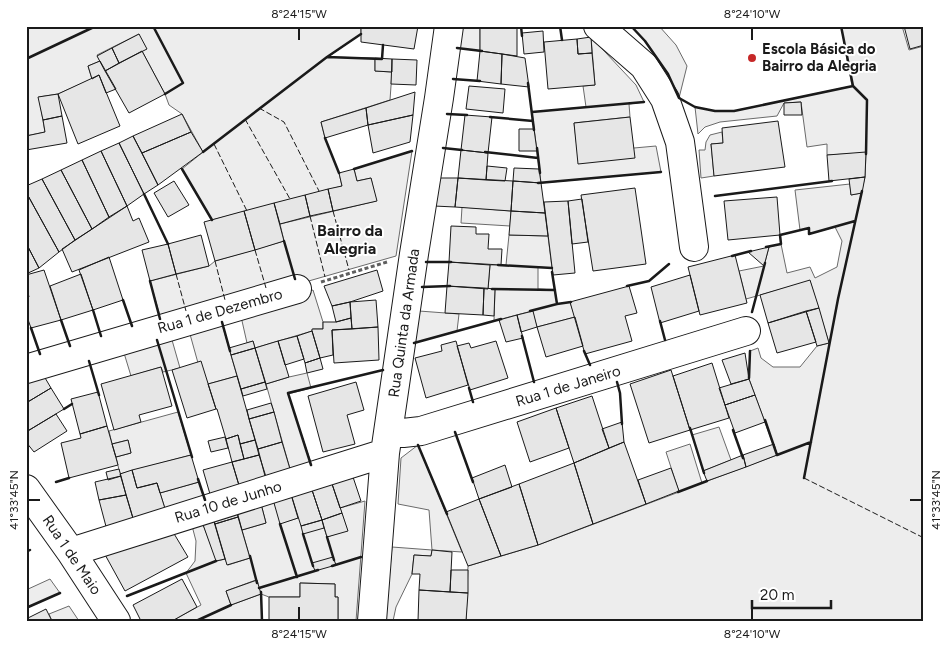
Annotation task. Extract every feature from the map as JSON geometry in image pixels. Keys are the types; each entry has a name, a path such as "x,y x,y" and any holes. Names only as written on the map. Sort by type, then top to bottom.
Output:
{"street":[{"name":"Rua Quinta da Armada","path":"372,621 387,442 449,26"},
{"path":"598,26 644,66 665,99 680,142 694,247"},
{"name":"Rua 1 de Dezembro","path":"26,369 297,289"},
{"name":"Rua 1 de Janeiro","path":"387,442 403,433 421,431 746,331"},
{"name":"Rua 10 de Junho","path":"71,552 387,442"},
{"name":"Rua 1 de Maio","path":"26,489 71,552 116,621"}],"path":[{"name":"Rua 1 de Dezembro","path":"297,289 414,254"}],"shaded area":[{"path":"26,26 361,26 361,34 328,57 375,58 375,71 392,72 390,100 321,122 342,186 212,220 182,169 203,152 182,114 169,105 142,51 139,34 97,55 100,61 88,66 92,79 58,94 39,97 45,132 26,136"},
{"path":"460,26 480,26 480,51 457,48"},
{"path":"631,26 659,26 676,45 687,66 679,98 668,74 645,41"},
{"path":"841,26 902,26 909,50 924,46 924,621 466,621 468,566 538,545 679,492 666,452 690,444 702,483 777,455 749,379 750,351 758,348 761,358 773,367 800,367 817,346 829,343 810,281 746,299 739,271 764,266 769,247 781,244 787,273 810,267 815,278 837,267 842,241 835,227 809,234 809,228 800,230 795,190 850,184 851,195 861,193 865,177 866,153 827,155 827,144 807,147 801,102 784,103 777,116 720,122 705,127 698,134 695,107 715,111 734,111 852,86"},
{"path":"591,37 636,85 644,102 629,104 630,117 574,123 579,163 634,148 656,146 661,172 541,183 532,112 586,107 583,86 595,85"},
{"path":"722,132 723,143 711,144 714,176 701,178 699,150 705,150 706,142 710,135"},
{"path":"412,151 396,256 162,323 150,281 209,266 215,261 284,241 280,224 376,201 371,178 357,181 354,169"},
{"path":"462,207 511,211 510,226 461,223"},
{"path":"509,235 548,236 552,268 538,267 538,289 555,290 557,304 570,302 575,317 537,327 532,311 494,321 495,289 488,289 490,265 506,265"},
{"path":"313,290 323,322 323,329 313,329 312,331 255,348 253,341 247,343 240,312"},
{"path":"419,311 459,314 457,331 414,343"},
{"path":"220,317 237,376 208,384 198,363 188,327"},
{"path":"170,333 180,368 163,372 161,367 131,376 124,353"},
{"path":"307,373 311,388 288,394 313,469 292,476 266,384"},
{"path":"178,412 191,455 120,474 116,457 131,453 128,440 112,444 109,431"},
{"path":"719,427 731,460 703,471 692,435"},
{"path":"418,445 462,552 432,550 429,510 398,504 401,458"},
{"path":"199,482 206,503 167,515 160,493"},
{"path":"272,496 281,523 298,518 324,528 327,537 347,530 340,508 365,501 356,621 338,621 338,597 335,597 335,584 300,583 300,597 269,597 261,594 262,621 172,621 201,605 186,573 195,561 196,541 191,522 201,519 217,561 225,559 228,565 250,558 242,530 266,523 260,500","holes":["256,580 261,594 231,605 226,591"]},
{"path":"392,547 432,550 431,556 414,555 412,574 396,607 393,621 385,621"},
{"path":"50,579 60,593 26,608 26,590"},
{"path":"69,606 79,621 52,621 49,614"}],"building":[{"path":"361,26 418,26 414,49 361,42"},
{"path":"480,26 517,26 517,56 480,51"},
{"path":"904,26 924,26 924,45 910,49"},
{"path":"543,31 544,52 524,54 522,33"},
{"path":"139,34 147,49 119,63 112,48"},
{"path":"591,37 592,53 578,54 577,39"},
{"path":"577,39 578,54 592,53 595,85 548,89 544,42"},
{"path":"112,48 119,63 105,71 97,56"},
{"path":"142,51 165,94 129,113 105,71"},
{"path":"480,51 502,54 501,84 477,81"},
{"path":"502,54 525,58 529,87 501,84"},
{"path":"375,58 392,59 392,72 375,71"},
{"path":"392,59 417,60 416,85 391,84"},
{"path":"100,61 116,89 106,93 99,75 92,79 88,66"},
{"path":"99,75 120,126 78,144 58,94"},
{"path":"469,86 505,89 503,113 466,109"},
{"path":"415,92 413,115 368,125 366,108"},
{"path":"58,94 62,116 43,120 38,97"},
{"path":"801,102 802,115 784,115 784,103"},
{"path":"366,108 368,125 325,138 321,122"},
{"path":"182,114 191,132 142,153 133,136"},
{"path":"413,115 410,142 373,153 368,125"},
{"path":"465,115 492,117 488,153 461,150"},
{"path":"62,116 67,143 26,150 26,136 45,132 43,120"},
{"path":"630,117 635,158 578,164 574,123"},
{"path":"778,121 785,167 714,176 711,144 723,143 722,128"},
{"path":"519,129 534,129 537,151 519,151"},
{"path":"191,132 203,152 158,185 142,153"},
{"path":"133,136 158,185 144,194 119,143"},
{"path":"119,143 144,194 127,206 101,151"},
{"path":"461,150 488,153 486,180 458,178"},
{"path":"101,151 127,206 109,217 82,160"},
{"path":"866,152 865,177 829,181 827,155"},
{"path":"82,160 109,217 92,229 61,170"},
{"path":"487,166 507,168 505,181 486,180"},
{"path":"514,168 539,169 541,183 513,181"},
{"path":"354,169 357,181 371,178 377,201 333,211 328,189 342,186 339,173"},
{"path":"61,170 92,229 75,240 42,179"},
{"path":"865,177 862,193 851,195 849,179"},
{"path":"438,178 458,178 455,207 434,206"},
{"path":"458,178 513,181 511,211 455,207"},
{"path":"42,179 75,240 59,252 26,192 26,186"},
{"path":"174,181 189,205 168,217 154,193"},
{"path":"513,181 541,183 545,213 511,211"},
{"path":"635,188 646,264 593,271 581,195"},
{"path":"328,189 333,211 310,216 305,195"},
{"path":"26,192 59,252 39,268 26,243"},
{"path":"305,195 310,216 280,224 274,203"},
{"path":"777,197 780,235 728,240 724,201"},
{"path":"582,199 588,242 572,244 568,201"},
{"path":"568,201 575,273 553,275 544,202"},
{"path":"274,203 284,241 255,250 244,211"},
{"path":"127,206 133,221 139,218 149,242 72,272 62,249"},
{"path":"244,211 255,250 215,261 204,222"},
{"path":"511,211 545,213 548,236 509,235"},
{"path":"451,226 476,227 476,234 489,234 488,249 502,249 501,265 449,262"},
{"path":"201,235 209,266 176,274 168,244"},
{"path":"26,243 39,268 26,274"},
{"path":"168,244 176,274 150,281 142,250"},
{"path":"769,247 764,266 748,252"},
{"path":"735,255 747,303 700,315 688,267"},
{"path":"109,257 123,300 93,310 79,270"},
{"path":"449,262 490,265 488,289 447,286"},
{"path":"44,270 61,320 31,328 26,314 26,297 29,297 26,275"},
{"path":"377,270 383,291 332,306 324,286"},
{"path":"81,274 93,310 61,320 50,286"},
{"path":"690,275 699,311 660,323 651,287"},
{"path":"810,280 819,308 768,323 760,295"},
{"path":"447,286 484,288 483,315 445,313"},
{"path":"629,286 637,313 625,316 632,341 585,354 570,302"},
{"path":"484,288 495,289 494,316 483,315"},
{"path":"376,300 378,327 352,329 350,302"},
{"path":"350,302 351,318 336,322 332,306"},
{"path":"819,308 829,343 817,346 806,311"},
{"path":"533,311 537,327 521,332 517,315"},
{"path":"806,311 816,342 777,353 768,323"},
{"path":"517,315 523,338 506,342 499,320"},
{"path":"575,317 583,346 546,357 537,327"},
{"path":"351,318 352,329 332,330 333,355 320,358 312,329 323,329 323,322 336,322"},
{"path":"378,327 379,360 334,363 332,330"},
{"path":"312,331 320,358 305,363 297,336"},
{"path":"297,336 304,359 285,365 278,341"},
{"path":"253,341 255,348 231,355 229,348"},
{"path":"278,341 289,377 266,384 255,348"},
{"path":"456,341 468,385 426,398 415,358 442,351 441,345"},
{"path":"496,341 508,378 470,390 457,346 469,343 471,348"},
{"path":"255,348 265,382 241,389 231,355"},
{"path":"745,353 749,379 731,384 722,360"},
{"path":"320,358 323,369 307,373 305,363"},
{"path":"201,361 216,409 187,418 172,370"},
{"path":"712,363 729,418 690,430 673,376"},
{"path":"161,367 172,406 139,415 141,422 114,430 101,384"},
{"path":"671,370 690,430 649,443 630,384"},
{"path":"41,371 51,388 26,403 26,376"},
{"path":"237,376 255,440 240,444 238,435 226,439 208,384"},
{"path":"749,379 755,395 725,405 719,388"},
{"path":"265,382 267,389 243,396 241,389"},
{"path":"356,382 364,410 347,415 355,444 323,452 308,396"},
{"path":"51,388 64,409 26,432 26,403"},
{"path":"98,392 107,426 80,434 71,399"},
{"path":"755,395 765,422 735,433 725,405"},
{"path":"592,396 609,448 574,463 556,408"},
{"path":"271,403 274,412 249,419 247,410"},
{"path":"556,408 569,448 530,462 517,422"},
{"path":"274,412 282,442 258,449 249,419"},
{"path":"56,414 67,431 34,452 26,442 26,432"},
{"path":"622,422 624,442 609,448 602,429"},
{"path":"107,426 118,465 69,478 61,443 81,438 80,434"},
{"path":"238,435 244,459 232,462 226,439"},
{"path":"225,437 228,448 211,452 208,441"},
{"path":"128,440 131,453 116,457 112,444"},
{"path":"255,440 259,455 244,459 240,444"},
{"path":"282,442 290,469 265,476 258,449"},
{"path":"624,442 646,504 593,524 574,463"},
{"path":"774,444 777,455 746,467 743,455"},
{"path":"191,455 199,482 160,493 157,483 137,488 132,470"},
{"path":"259,455 268,483 241,492 232,462"},
{"path":"743,455 746,467 707,481 703,471"},
{"path":"232,462 241,492 212,501 203,470"},
{"path":"574,463 593,524 538,545 519,484"},
{"path":"505,465 512,487 479,499 472,478"},
{"path":"671,468 679,491 646,504 638,480"},
{"path":"119,469 121,476 108,480 106,472"},
{"path":"132,470 137,488 157,483 167,515 135,525 120,474"},
{"path":"351,471 361,501 340,508 330,478"},
{"path":"121,476 126,495 99,500 95,482"},
{"path":"330,478 342,513 322,520 310,484"},
{"path":"310,484 322,520 301,526 290,491"},
{"path":"519,484 538,545 501,556 479,499"},
{"path":"290,491 298,518 280,524 272,496"},
{"path":"126,495 135,525 108,534 99,500"},
{"path":"479,499 501,556 468,566 446,512"},
{"path":"260,500 266,523 242,530 236,508"},
{"path":"236,508 238,517 215,524 212,515"},
{"path":"342,513 348,531 327,537 322,520"},
{"path":"212,515 225,559 216,561 201,519"},
{"path":"238,517 250,558 227,565 215,524"},
{"path":"322,520 324,528 303,534 301,526"},
{"path":"173,532 188,557 125,591 103,551"},
{"path":"432,550 452,552 450,592 419,590 420,574 412,574 414,555 431,556"},
{"path":"333,557 336,565 315,571 312,563"},
{"path":"451,570 468,570 468,593 450,592"},
{"path":"182,579 197,607 172,621 141,621 133,605"},
{"path":"257,580 261,594 231,605 226,591"},
{"path":"300,583 335,584 335,597 338,597 338,621 269,621 269,597 300,597"},
{"path":"419,590 468,593 466,621 418,621"},
{"path":"46,609 52,621 26,621 26,619"}],"fence":[{"path":"259,108 284,122 319,191"},
{"path":"245,119 290,199"},
{"path":"214,144 247,211"},
{"path":"333,211 349,270"},
{"path":"310,216 325,277"},
{"path":"255,250 266,288"},
{"path":"215,261 225,300"},
{"path":"176,274 186,311"},
{"path":"804,478 924,538"}],"wall":[{"path":"26,59 96,26"},
{"path":"153,26 183,83 165,94"},
{"path":"521,26 522,36"},
{"path":"560,26 562,40"},
{"path":"631,26 645,41 668,74 679,98 695,107 715,111 734,111 853,86"},
{"path":"841,26 853,86 867,100 866,154"},
{"path":"361,34 327,57 382,59 383,45"},
{"path":"457,48 482,51"},
{"path":"203,152 327,57"},
{"path":"453,79 480,81"},
{"path":"528,83 534,130"},
{"path":"532,112 644,102"},
{"path":"447,114 467,115"},
{"path":"490,117 533,121"},
{"path":"325,138 339,173"},
{"path":"443,148 462,150"},
{"path":"537,148 540,173"},
{"path":"354,169 412,151"},
{"path":"485,152 538,158"},
{"path":"26,161 27,165"},
{"path":"182,169 212,220"},
{"path":"538,183 661,172"},
{"path":"715,196 832,181"},
{"path":"804,478 838,299 862,191"},
{"path":"144,194 168,244"},
{"path":"766,247 781,244 780,235 809,228 809,234 855,221"},
{"path":"284,241 295,279"},
{"path":"732,256 751,251"},
{"path":"426,262 451,262"},
{"path":"752,312 765,263"},
{"path":"627,286 649,281 669,264"},
{"path":"498,265 552,268"},
{"path":"530,311 557,304 552,272"},
{"path":"150,281 160,319"},
{"path":"422,287 450,286"},
{"path":"492,289 555,290"},
{"path":"123,300 132,326"},
{"path":"557,304 571,302"},
{"path":"93,310 101,336"},
{"path":"414,343 501,319"},
{"path":"61,320 70,346"},
{"path":"660,321 665,340"},
{"path":"222,322 230,351"},
{"path":"31,328 40,354"},
{"path":"522,336 534,382"},
{"path":"157,340 192,457"},
{"path":"584,351 590,365"},
{"path":"749,378 750,351"},
{"path":"89,361 99,395"},
{"path":"311,465 288,393 383,370"},
{"path":"617,382 620,393 622,424"},
{"path":"469,388 473,402"},
{"path":"64,409 72,404"},
{"path":"765,420 777,455 811,442"},
{"path":"690,428 704,473"},
{"path":"733,430 743,458"},
{"path":"455,432 473,482"},
{"path":"418,445 447,514"},
{"path":"56,482 69,478"},
{"path":"198,479 205,500"},
{"path":"678,492 707,481"},
{"path":"280,524 297,577"},
{"path":"303,534 313,566"},
{"path":"327,537 334,560"},
{"path":"26,552 30,550"},
{"path":"250,556 257,583"},
{"path":"332,566 361,557"},
{"path":"127,596 216,561"},
{"path":"259,588 318,570"},
{"path":"261,592 262,621"},
{"path":"26,608 60,593"},
{"path":"196,621 231,605"}],"place":[{"name":"Escola Básica do Bairro da Alegria","path":"752,58"}],"district":[{"name":"Bairro da Alegria","path":"350,239"}]}
